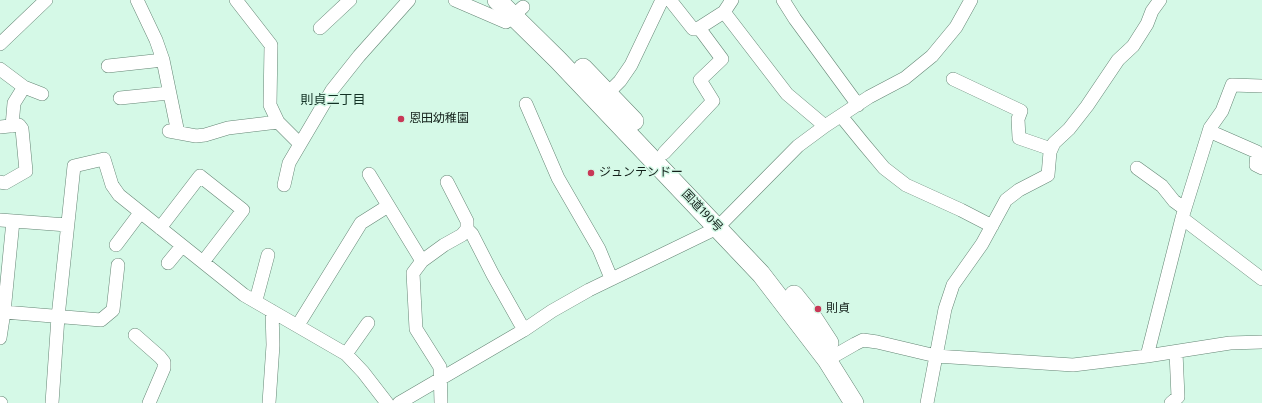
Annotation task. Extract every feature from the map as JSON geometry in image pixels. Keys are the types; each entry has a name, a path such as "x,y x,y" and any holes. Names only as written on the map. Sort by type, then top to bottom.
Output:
{"highway":[{"name":"国道190号","path":"497,0 518,7 608,93 664,153 761,274 832,357 868,403"},
{"name":"国道190号","path":"518,7 721,223"},
{"name":"国道190号","path":"832,357 854,403"}],"street":[{"path":"0,44 46,0"},
{"path":"137,0 156,40 163,60 174,132 196,136 206,135 228,128 278,122"},
{"path":"236,0 272,45 270,105 278,122 300,144"},
{"path":"320,28 350,0"},
{"path":"284,184 289,164 332,90 359,56 410,0"},
{"path":"456,0 506,22 518,7"},
{"path":"608,93 631,65 662,0"},
{"path":"670,0 693,29 699,28 724,12 732,0"},
{"path":"784,0 858,105"},
{"path":"399,403 589,290 721,223 751,195 798,146 825,126 875,94 905,78 932,56 956,27 971,0"},
{"path":"927,403 946,309 953,285 982,244 1006,200 1019,190 1048,176 1050,152 1054,143 1069,128 1087,106 1118,60 1133,46 1147,24 1152,11 1160,0"},
{"path":"724,12 787,94 825,126"},
{"path":"664,153 713,100 700,80 722,58 699,28"},
{"path":"108,66 163,60"},
{"path":"0,69 24,87 42,94"},
{"path":"953,79 1021,111 1018,119 1019,138 1051,149"},
{"path":"1148,356 1184,214 1209,131 1222,111 1232,85 1262,86"},
{"path":"0,182 5,183 26,171 22,129 19,125 6,126 14,103 24,87"},
{"path":"120,98 169,93"},
{"path":"526,104 558,178 599,250 611,278"},
{"path":"841,116 884,168 906,185 992,226"},
{"path":"1209,131 1257,152 1256,165 1262,168"},
{"path":"52,403 58,317 74,166 104,159 112,185 119,195 244,295 256,300 272,311 346,354 363,372 386,403"},
{"path":"1137,168 1162,186 1184,214 1262,279"},
{"path":"369,174 422,261"},
{"path":"160,228 200,176 213,186 243,210 203,262"},
{"path":"441,403 439,380 440,367 416,329 413,273 422,261 444,245 462,235 467,229 467,221 447,182"},
{"path":"298,325 361,223 388,206"},
{"path":"116,245 140,213"},
{"path":"0,331 4,312 6,220 67,225"},
{"path":"467,229 472,234 524,330"},
{"path":"168,263 182,246"},
{"path":"256,300 268,255"},
{"path":"4,312 101,320 113,310 118,265"},
{"path":"269,403 273,345 272,311"},
{"path":"346,354 368,323"},
{"path":"135,335 164,362 164,368 149,403"},
{"path":"832,357 864,340 936,356 1072,365 1148,356 1230,343 1262,342"},
{"path":"1171,403 1178,397 1176,352"}],"place":[{"name":"恩田幼稚園","path":"401,119"},
{"name":"ジュンテンドー","path":"591,173"},
{"name":"則貞","path":"818,309"}],"district":[{"name":"則貞二丁目","path":"333,100"}]}
